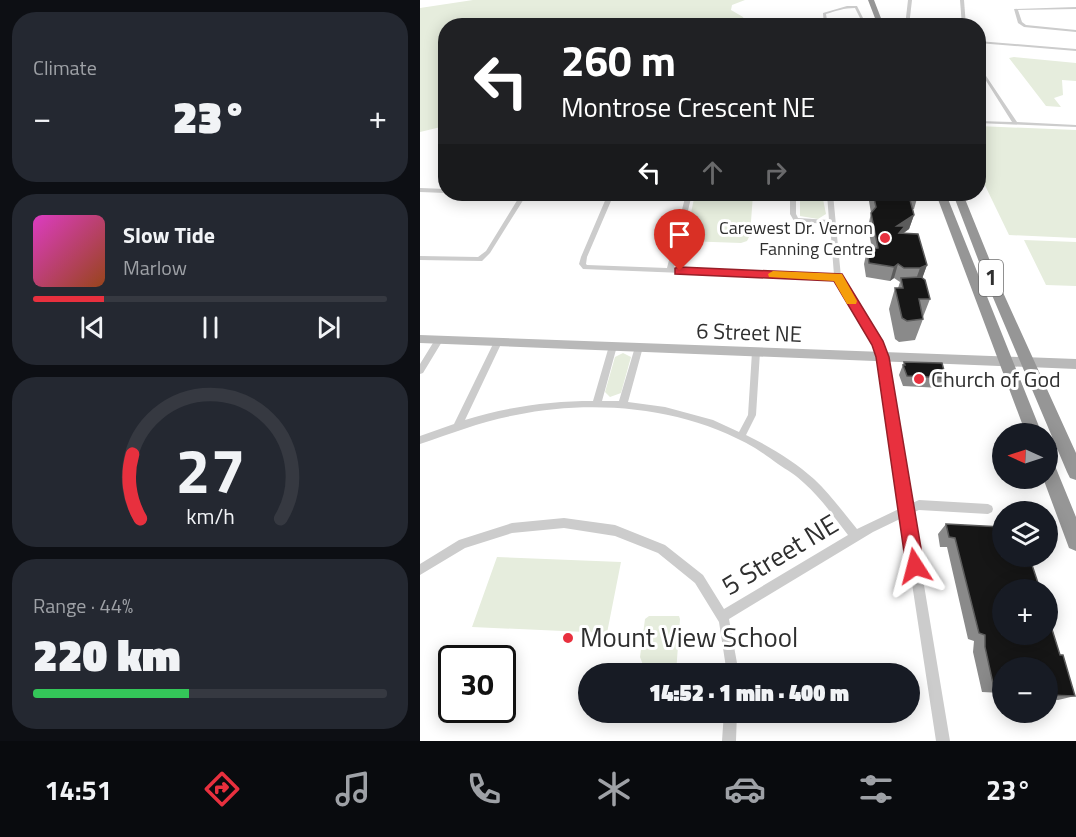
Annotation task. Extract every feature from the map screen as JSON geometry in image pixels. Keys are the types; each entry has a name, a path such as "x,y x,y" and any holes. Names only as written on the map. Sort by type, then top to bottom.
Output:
{"highway":[{"path":"871,0 878,18"},
{"name":"1","path":"944,201 976,291 1030,423"},
{"name":"1","path":"961,201 1076,472"},
{"path":"1056,489 1076,541"}],"street":[{"path":"908,18 910,0"},
{"path":"962,0 963,18"},
{"path":"1046,0 1055,8"},
{"path":"825,18 824,14 842,7 856,8 863,18"},
{"path":"1076,8 1016,9 1020,23 1026,26 1076,31"},
{"path":"986,43 1076,50"},
{"path":"986,77 1016,124"},
{"path":"986,122 1076,126"},
{"path":"420,190 438,191"},
{"path":"420,258 480,259 488,252 520,201"},
{"path":"608,201 582,264 592,268 838,277"},
{"path":"670,270 686,201"},
{"path":"793,201 793,214 796,219 833,222"},
{"path":"831,201 838,277 878,344 882,357 943,741"},
{"name":"6 Street NE","path":"420,339 1076,364"},
{"path":"420,370 439,340"},
{"path":"458,425 498,342"},
{"path":"597,402 613,346"},
{"path":"623,404 639,347"},
{"path":"742,435 752,415 756,352"},
{"path":"420,440 458,425 530,408 597,402 687,415 742,435 759,444 802,475 855,535"},
{"name":"5 Street NE","path":"420,570 460,546 495,532 537,523 576,524 632,536 671,553 701,579 723,616 855,535 919,505 988,509"},
{"path":"723,616 734,656 734,663"},
{"path":"729,741 730,723"}],"green space":[{"path":"473,0 745,0 732,5 731,10 744,18 438,18 438,128 420,132 420,8"},
{"path":"1009,58 1076,63 1076,81 1062,80 1063,95 1054,98 1061,107 1046,106"},
{"path":"986,126 1076,130 1076,238 1009,235 986,187"},
{"path":"694,201 752,201 750,235 747,241 741,243 685,241"},
{"path":"800,201 823,201 826,214 818,219 800,216"},
{"path":"1024,240 1076,242 1076,286 1046,285"},
{"path":"623,353 631,357 621,393 610,397 605,392 615,357"},
{"path":"497,557 621,562 607,633 472,627"},
{"path":"649,616 679,616 677,663 642,663 640,657 645,619"}],"building":[{"name":"Carewest Dr. Vernon Fanning Centre","path":"875,201 910,201 914,215 897,226 905,226 899,233 918,234 927,265 920,268 904,268 898,264 894,267 869,263 867,250 878,248 871,213 876,207"},
{"path":"921,277 925,280 930,299 919,299 923,319 907,321 902,318 895,288 903,288 901,278"},
{"path":"904,362 942,363 946,378 907,376"},
{"path":"946,524 992,526 992,567 1033,567 1037,579 992,579 992,645 1057,645 1060,655 1063,655 1075,696 1058,695 1058,657 992,657 992,679 985,647 985,635 979,633 955,538 949,537"}],"slow traffic":[{"path":"773,274 838,277 851,301"}],"place":[{"name":"Carewest Dr. Vernon Fanning Centre","path":"885,238"},
{"name":"Church of God","path":"919,379"},
{"name":"Mount View School","path":"568,638"}],"route":[{"path":"680,271 838,277 878,344 882,357 915,566"}]}
